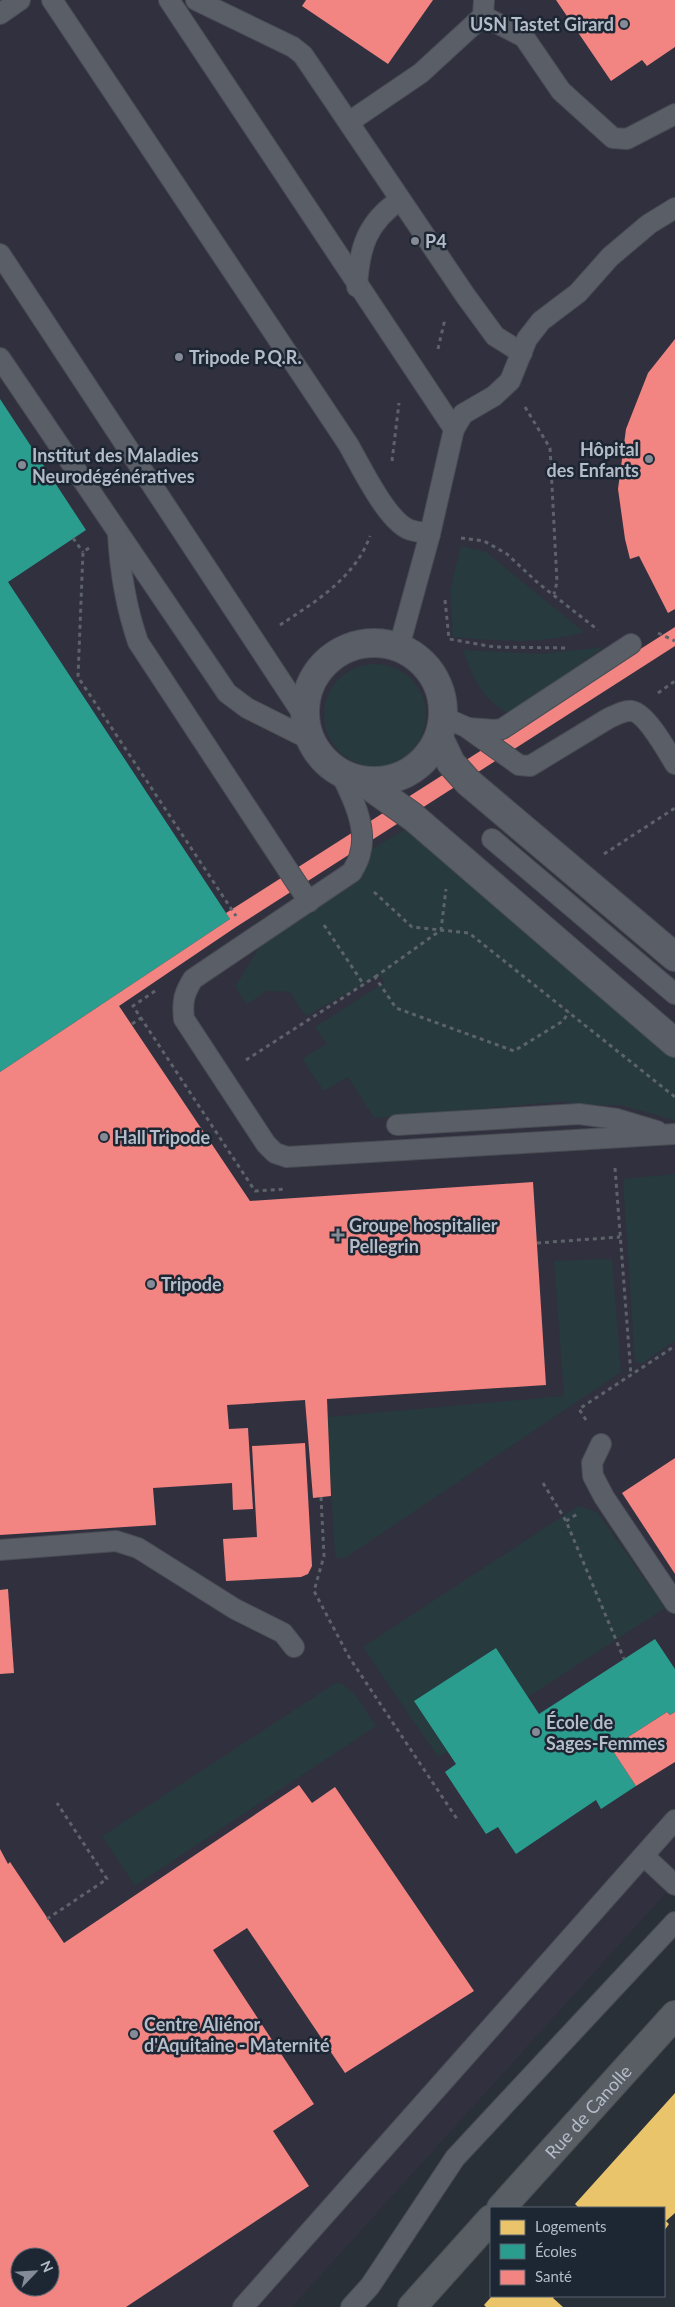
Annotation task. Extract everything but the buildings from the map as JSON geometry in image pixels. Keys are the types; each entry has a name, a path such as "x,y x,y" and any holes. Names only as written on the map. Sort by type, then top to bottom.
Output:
{"street":[{"path":"675,957 468,782 451,763 450,727 441,696 432,676 418,659 399,648 377,643 354,645 333,656 317,672 307,693 307,728 322,759 413,817 675,1043"},
{"path":"352,778 387,781 409,773 427,758 450,727"},
{"name":"Rue de Canolle","path":"502,2207 675,2015"},
{"path":"412,2307 490,2220"}],"lane":[{"path":"0,14 20,0"},
{"path":"52,0 348,444 382,502 399,523 408,529 430,534"},
{"path":"169,0 357,287 454,429"},
{"path":"196,0 303,55 449,274 495,336 522,352"},
{"path":"348,122 421,73 484,8 524,37 560,91 613,138 628,139 675,114"},
{"path":"357,287 358,263 368,232 381,214 400,200"},
{"path":"399,648 430,534 454,429 463,414 494,396 510,381 528,339 541,321 555,308 578,293 610,257 649,224 675,208"},
{"path":"0,254 307,728"},
{"path":"0,358 227,693 247,708 307,728"},
{"path":"118,532 129,616 138,642 309,902"},
{"path":"450,727 502,729 631,644"},
{"path":"450,727 518,765 530,766 609,718 621,712 632,711 643,717 675,764"},
{"path":"352,778 361,832 361,852 352,872 193,979 184,992 182,1005 184,1019 266,1144 275,1153 287,1157 672,1135"},
{"path":"492,839 675,994"},
{"path":"397,1125 579,1114 617,1118 672,1135"},
{"path":"601,1444 592,1463 594,1476 604,1497 675,1604"},
{"path":"0,1550 116,1541 138,1548 235,1609 284,1633 294,1647"},
{"path":"243,2307 675,1820"},
{"path":"644,1856 675,1885"},
{"path":"351,2307 370,2286 455,2158 675,1922"}],"path":[{"path":"510,381 550,448 557,582 554,594"},
{"path":"430,534 484,541 507,554 538,583 595,629 602,632"},
{"path":"73,538 83,552 78,677 240,923"},
{"path":"83,552 94,545"},
{"path":"447,593 445,602 449,639 494,647 570,648"},
{"path":"652,630 675,641"},
{"path":"601,856 675,808"},
{"path":"192,1096 364,985 441,930 446,888"},
{"path":"309,902 364,985"},
{"path":"375,977 396,1008 514,1051 562,1021 569,1012"},
{"path":"132,1024 141,1018"},
{"path":"615,1168 631,1375"},
{"path":"537,1243 620,1237"},
{"path":"543,1483 566,1521 624,1659"},
{"path":"321,1497 324,1556 314,1591 348,1657 458,1819"},
{"path":"48,1919 107,1879 57,1803"}],"shaded area":[{"name":"Groupe hospitalier Pellegrin","path":"0,0 675,0 675,1883 292,2307 0,2307"}],"green space":[{"path":"461,546 486,552 584,632 551,639 519,641 453,637 450,590"},
{"path":"604,647 509,714 499,708 485,695 475,679 463,650 541,654"},
{"path":"375,664 394,668 411,679 422,696 426,715 422,734 411,751 394,762 375,766 356,762 339,751 328,734 324,715 328,696 339,679 356,668"},
{"path":"408,828 675,1057 675,1120 620,1105 570,1105 568,1101 374,1118 348,1077 324,1091 302,1059 327,1044 315,1027 385,982 379,975 306,1016 290,992 267,991 247,1004 235,987 262,943 368,851"},
{"path":"675,1174 675,1341 641,1364 635,1361 623,1179"},
{"path":"612,1259 621,1372 345,1558 335,1556 327,1417 564,1396 554,1261"},
{"path":"578,1506 597,1512 665,1608 528,1697 496,1648 415,1701 448,1752 438,1757 363,1647"},
{"path":"340,1683 351,1691 365,1708 376,1726 135,1886 102,1836 334,1684"}],"place":[{"name":"USN Tastet Girard","path":"624,24"},
{"name":"P4","path":"415,241"},
{"name":"Tripode P.Q.R.","path":"179,357"},
{"name":"Hôpital des Enfants","path":"649,459"},
{"name":"Institut des Maladies Neurodégénératives","path":"22,465"},
{"name":"Hall Tripode","path":"104,1137"},
{"name":"Groupe hospitalier Pellegrin","path":"338,1235"},
{"name":"Tripode","path":"151,1284"},
{"name":"École de Sages-Femmes","path":"536,1732"},
{"name":"Centre Aliénor d'Aquitaine - Maternité","path":"134,2034"}]}
